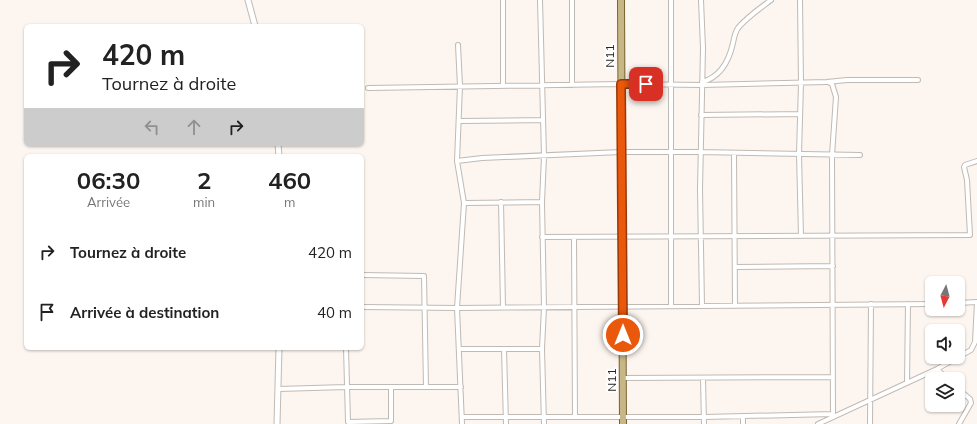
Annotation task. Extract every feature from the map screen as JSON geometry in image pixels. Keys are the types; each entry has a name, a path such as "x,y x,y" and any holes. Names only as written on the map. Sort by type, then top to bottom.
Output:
{"main road":[{"name":"N11","path":"621,0 623,424"}],"street":[{"path":"248,0 254,24"},
{"path":"503,0 503,86"},
{"path":"540,0 544,156 542,202 544,307 542,349 544,424"},
{"path":"572,0 572,85"},
{"path":"671,0 671,306"},
{"path":"701,0 702,83 700,152 702,306"},
{"path":"702,83 720,73 730,54 736,30 751,15 771,0"},
{"path":"800,0 801,83 799,154 801,236"},
{"path":"458,45 460,86 457,161 464,203 457,308 462,424"},
{"path":"368,88 801,83 847,80 918,80"},
{"path":"827,82 832,84 836,97 832,154 833,415"},
{"path":"701,116 800,114"},
{"path":"459,121 543,120"},
{"path":"457,161 482,158 621,152 860,155"},
{"path":"734,153 735,306"},
{"path":"542,237 970,235 967,180 964,167 977,161"},
{"path":"501,202 503,307"},
{"path":"464,203 542,202"},
{"path":"574,237 575,417"},
{"path":"735,267 833,266"},
{"path":"364,275 424,276 426,387"},
{"path":"818,424 833,415 870,401 908,383 972,350 974,347 977,302 965,303"},
{"path":"870,424 871,304"},
{"path":"908,304 908,383"},
{"path":"364,307 457,308 925,304"},
{"path":"459,349 542,349"},
{"path":"504,349 506,424"},
{"path":"277,424 279,350"},
{"path":"346,350 348,422 391,421 391,387"},
{"path":"937,369 940,372"},
{"path":"623,378 833,377"},
{"path":"703,378 704,424"},
{"path":"278,389 346,387 461,387"},
{"path":"959,424 971,401 965,395"},
{"path":"462,417 704,418 833,415"},
{"path":"670,417 670,424"},
{"path":"742,417 743,424"}],"route":[{"path":"623,335 621,84 646,84"}]}
